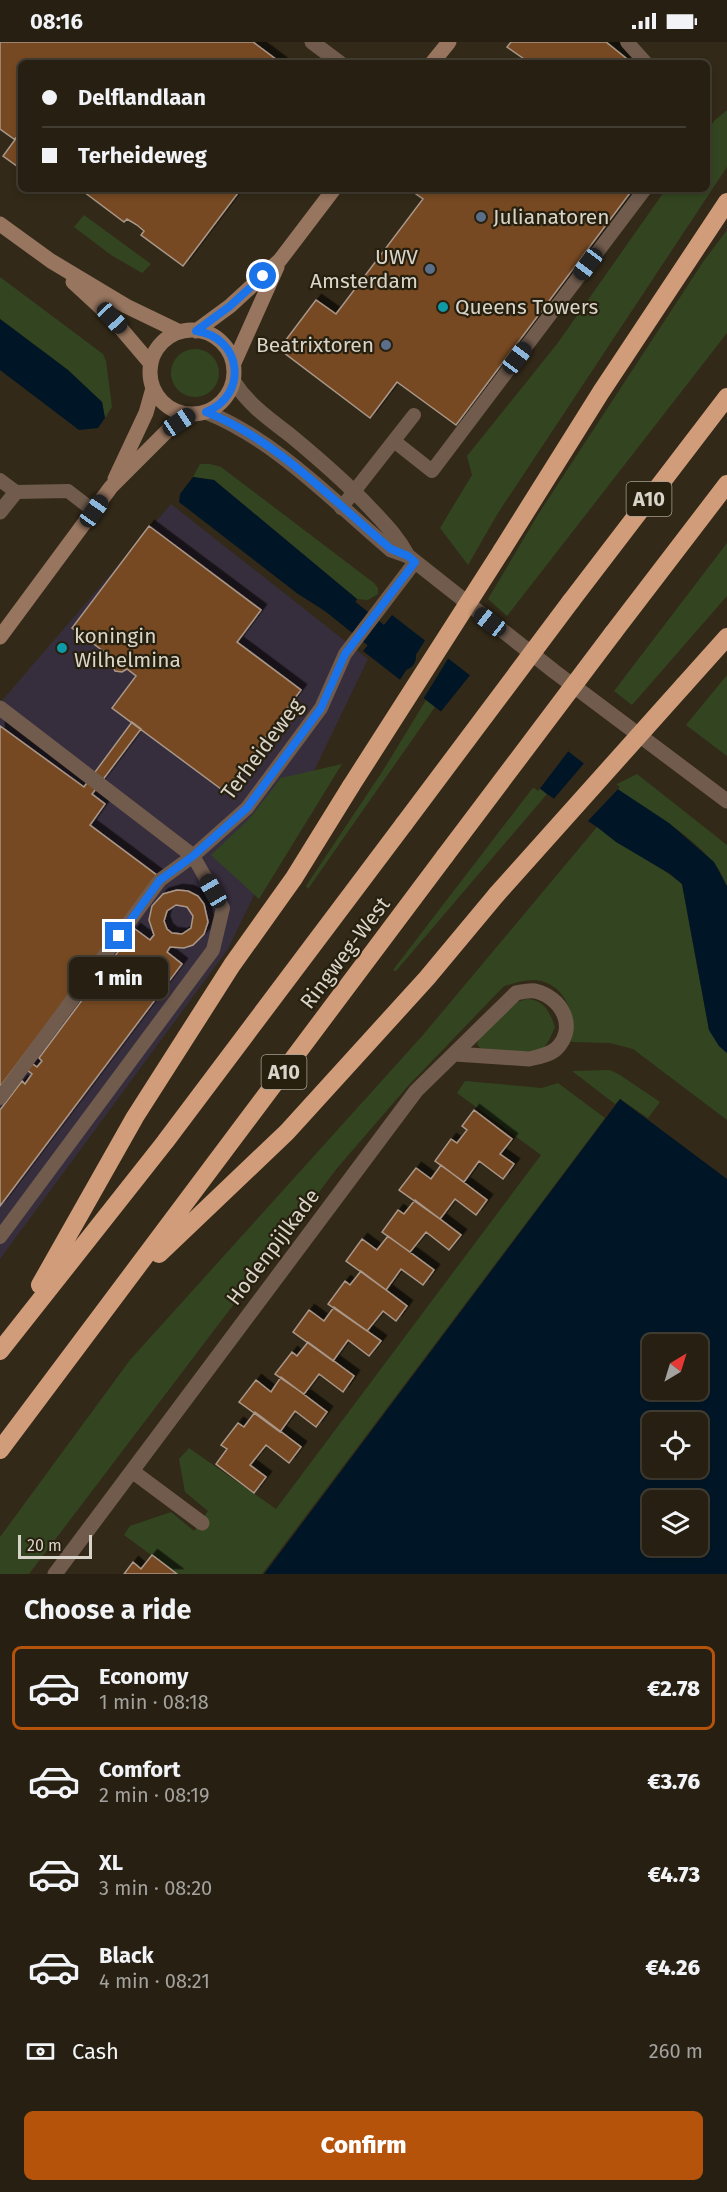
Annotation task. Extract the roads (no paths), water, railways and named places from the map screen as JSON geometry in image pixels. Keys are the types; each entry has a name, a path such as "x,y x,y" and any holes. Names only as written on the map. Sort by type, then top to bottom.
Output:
{"highway":[{"name":"A10","path":"11,1336 135,1117 232,965 294,878 601,392 727,202"},
{"name":"Ringweg-West","path":"0,1351 165,1142 727,397"},
{"name":"Ringweg-West","path":"0,1450 727,484"},
{"name":"A10","path":"122,1288 287,1132 427,978 497,894 727,637"}],"street":[{"path":"312,42 336,60"},
{"path":"434,60 448,42"},
{"path":"196,331 230,306 280,260 332,192"},
{"path":"0,224 51,261 126,306 180,332"},
{"path":"234,363 280,260"},
{"path":"51,261 112,318 151,364"},
{"path":"196,331 209,334 229,350 234,363 234,382 225,400 213,410 183,414 158,398 150,378 151,364 161,345 171,336 180,332 196,331"},
{"path":"234,382 244,398 259,412 328,465 400,540 411,559"},
{"path":"111,487 146,413 153,388"},
{"path":"0,637 111,487 168,430 198,413 229,422 260,440 391,549 411,559 555,672 727,801"},
{"path":"0,512 16,492"},
{"path":"0,708 193,856"},
{"name":"Hodenpijlkade","path":"55,1574 416,1091 516,993 534,991 545,995 559,1004 567,1020 566,1034 555,1049 541,1057 529,1059 455,1054"},
{"path":"132,1471 202,1522"}],"lane":[{"path":"627,42 642,60"},
{"path":"394,441 432,471 643,192"},
{"path":"341,508 414,415"},
{"path":"0,480 16,492 68,490 94,511"},
{"name":"Terheideweg","path":"0,1098 160,880 193,856 247,808 321,708 345,654 383,603 411,559"},
{"path":"0,1237 213,950 223,908 193,856"}],"water":[{"path":"0,319 68,370 102,402 105,418 98,428 79,430 0,370"},
{"path":"193,477 214,480 357,599 344,623 298,594 179,502 180,494"},
{"path":"392,615 613,786 669,823 714,862 727,886 727,1053 719,1046 709,1030 682,884 547,794 363,651"},
{"path":"620,1099 727,1179 727,1574 264,1574"}],"waterway":[{"path":"321,591 403,657"}],"place":[{"name":"Julianatoren","path":"481,217"},
{"name":"UWV Amsterdam","path":"430,269"},
{"name":"Queens Towers","path":"443,307"},
{"name":"Beatrixtoren","path":"386,345"},
{"name":"koningin Wilhelmina","path":"62,648"}]}
